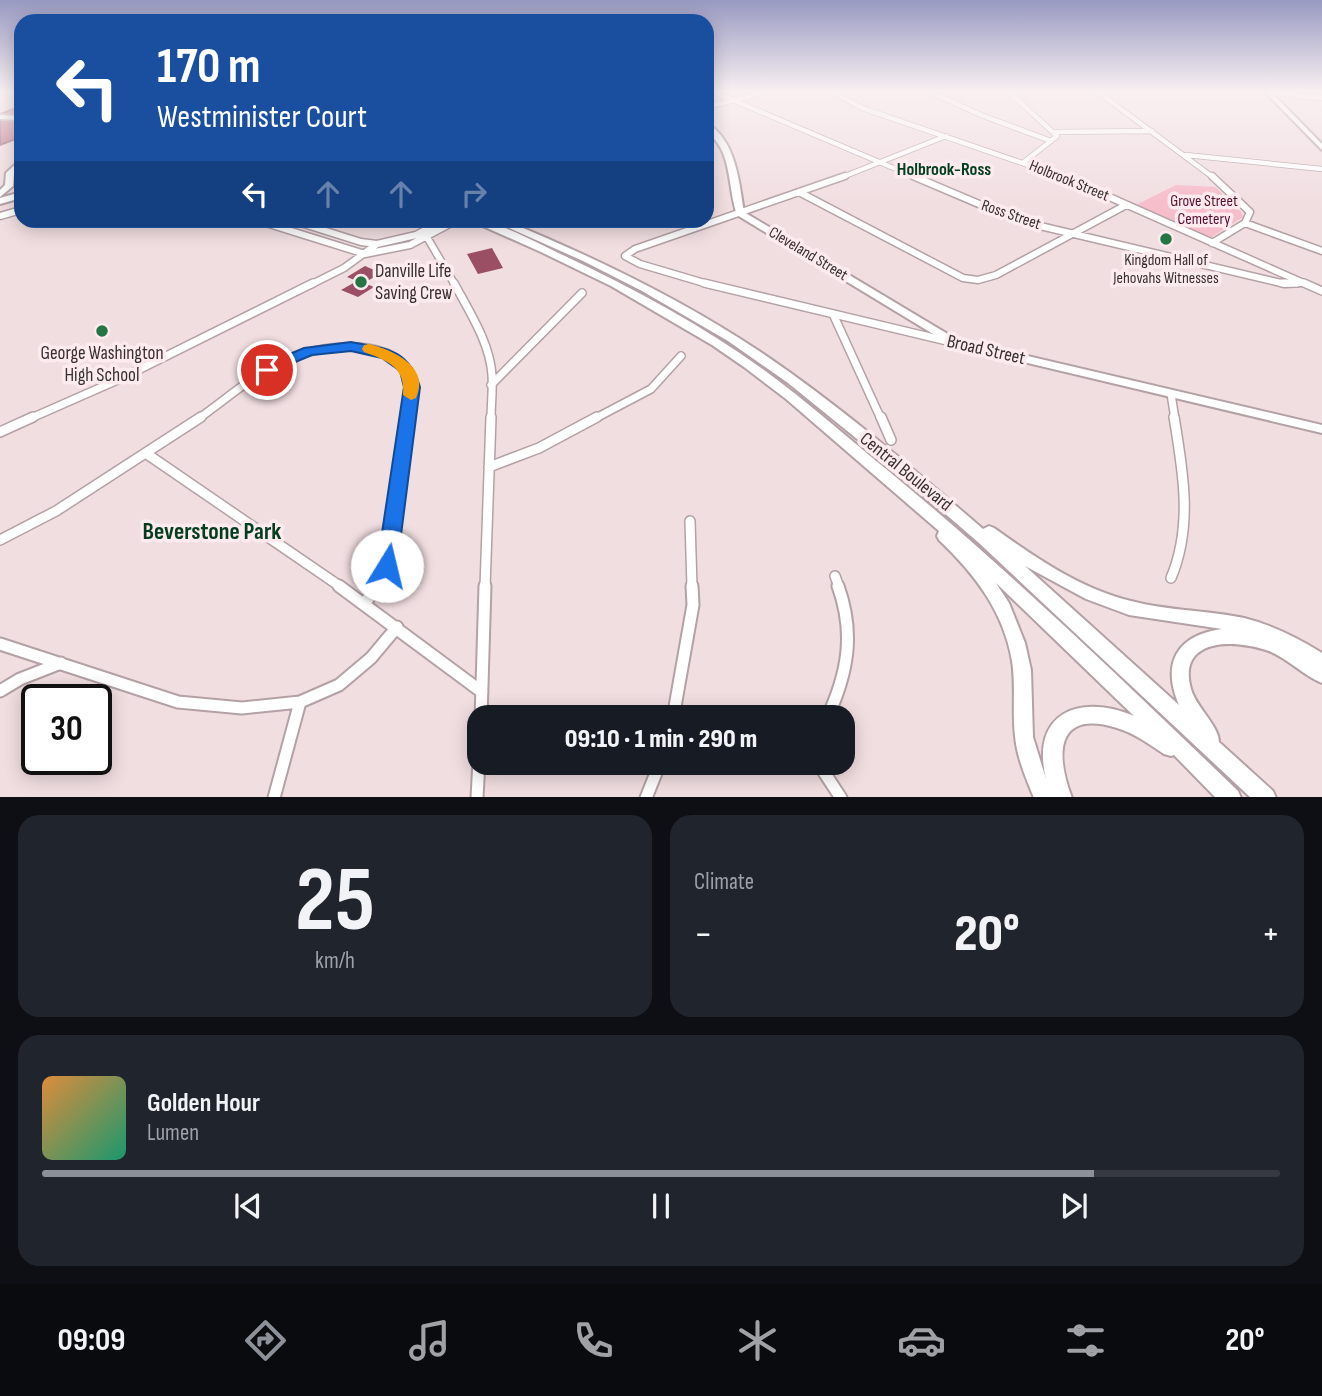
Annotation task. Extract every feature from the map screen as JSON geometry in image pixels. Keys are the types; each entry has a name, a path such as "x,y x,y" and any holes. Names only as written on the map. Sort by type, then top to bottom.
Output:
{"main road":[{"path":"1304,129 1322,148"},
{"path":"0,194 9,186 10,173 14,170"},
{"name":"Central Boulevard","path":"491,228 575,263 688,326 788,394 970,548 1231,797"},
{"name":"Central Boulevard","path":"515,228 568,249 732,338 787,376 1021,569 1266,797"},
{"name":"Broad Street","path":"960,344 1322,429"},
{"path":"864,458 869,468 976,568 1001,606 1018,646 1026,747 1034,776 1044,797"},
{"path":"907,473 1027,560 1077,588 1129,607 1231,623 1266,632 1322,663"},
{"path":"1231,765 1205,730 1181,682 1187,654 1197,642 1220,635 1266,643 1298,658 1322,675"}],"street":[{"name":"Ross Street","path":"802,129 1005,216 1285,284 1301,283 1322,291"},
{"name":"Holbrook Street","path":"926,129 1024,162 1301,283"},
{"path":"1019,129 1051,141"},
{"path":"1024,162 1058,136 1050,129"},
{"path":"1149,129 1185,155 1250,212 1245,223 1212,243"},
{"path":"1053,132 1152,131"},
{"path":"714,134 727,150 740,213 880,163 946,136"},
{"path":"1185,155 1322,169"},
{"path":"799,192 962,278 974,281 990,279 1070,233 1126,205"},
{"name":"Broad Street","path":"714,222 740,213"},
{"name":"Cleveland Street","path":"740,213 960,344"},
{"path":"1245,223 1322,251"},
{"path":"282,228 365,254 401,247 440,228"},
{"path":"317,228 361,242 377,244 425,235 433,228"},
{"name":"Broad Street","path":"699,228 625,255 627,260 650,269 960,344"},
{"path":"425,235 487,352 491,385 482,705"},
{"path":"0,432 131,374 312,284 365,254 377,244"},
{"path":"491,385 582,293"},
{"path":"833,314 891,440"},
{"path":"0,542 147,454 280,362 309,351 363,347 392,357 407,368 412,387 387,566 365,603"},
{"path":"489,467 539,448 651,389 681,356"},
{"path":"1171,394 1184,498 1184,542 1179,565 1171,578"},
{"path":"147,454 239,514 365,603 482,692"},
{"path":"675,705 693,605 690,521"},
{"path":"832,705 850,658 847,613 835,576"},
{"path":"0,644 178,702 242,708 300,702 318,696 356,673 397,626"},
{"path":"0,691 30,674 61,663"},
{"path":"274,797 300,702"},
{"path":"1062,797 1051,765 1051,748 1062,727 1083,716 1097,715 1130,723 1197,765"},
{"path":"477,797 478,775"},
{"path":"646,797 655,775"},
{"path":"826,775 841,797"}],"green space":[{"name":"Grove Street Cemetery","path":"1176,185 1215,187 1243,217 1210,238 1136,205"}],"shaded area":[{"path":"0,129 14,129 14,140 0,145"}],"building":[{"path":"492,248 503,268 478,274 467,254"},
{"name":"Danville Life Saving Crew","path":"365,266 381,273 364,283 374,287 358,297 341,290 357,281 347,277"}],"slow traffic":[{"path":"369,349 392,357 407,368 412,387 411,395"}],"place":[{"name":"Kingdom Hall of Jehovahs Witnesses","path":"1166,239"},
{"name":"Danville Life Saving Crew","path":"361,282"},
{"name":"George Washington High School","path":"102,331"}],"district":[{"name":"Holbrook-Ross","path":"944,169"},
{"name":"Beverstone Park","path":"212,531"}],"route":[{"path":"267,370 309,351 351,346 386,354 407,368 412,387 387,566"}]}
